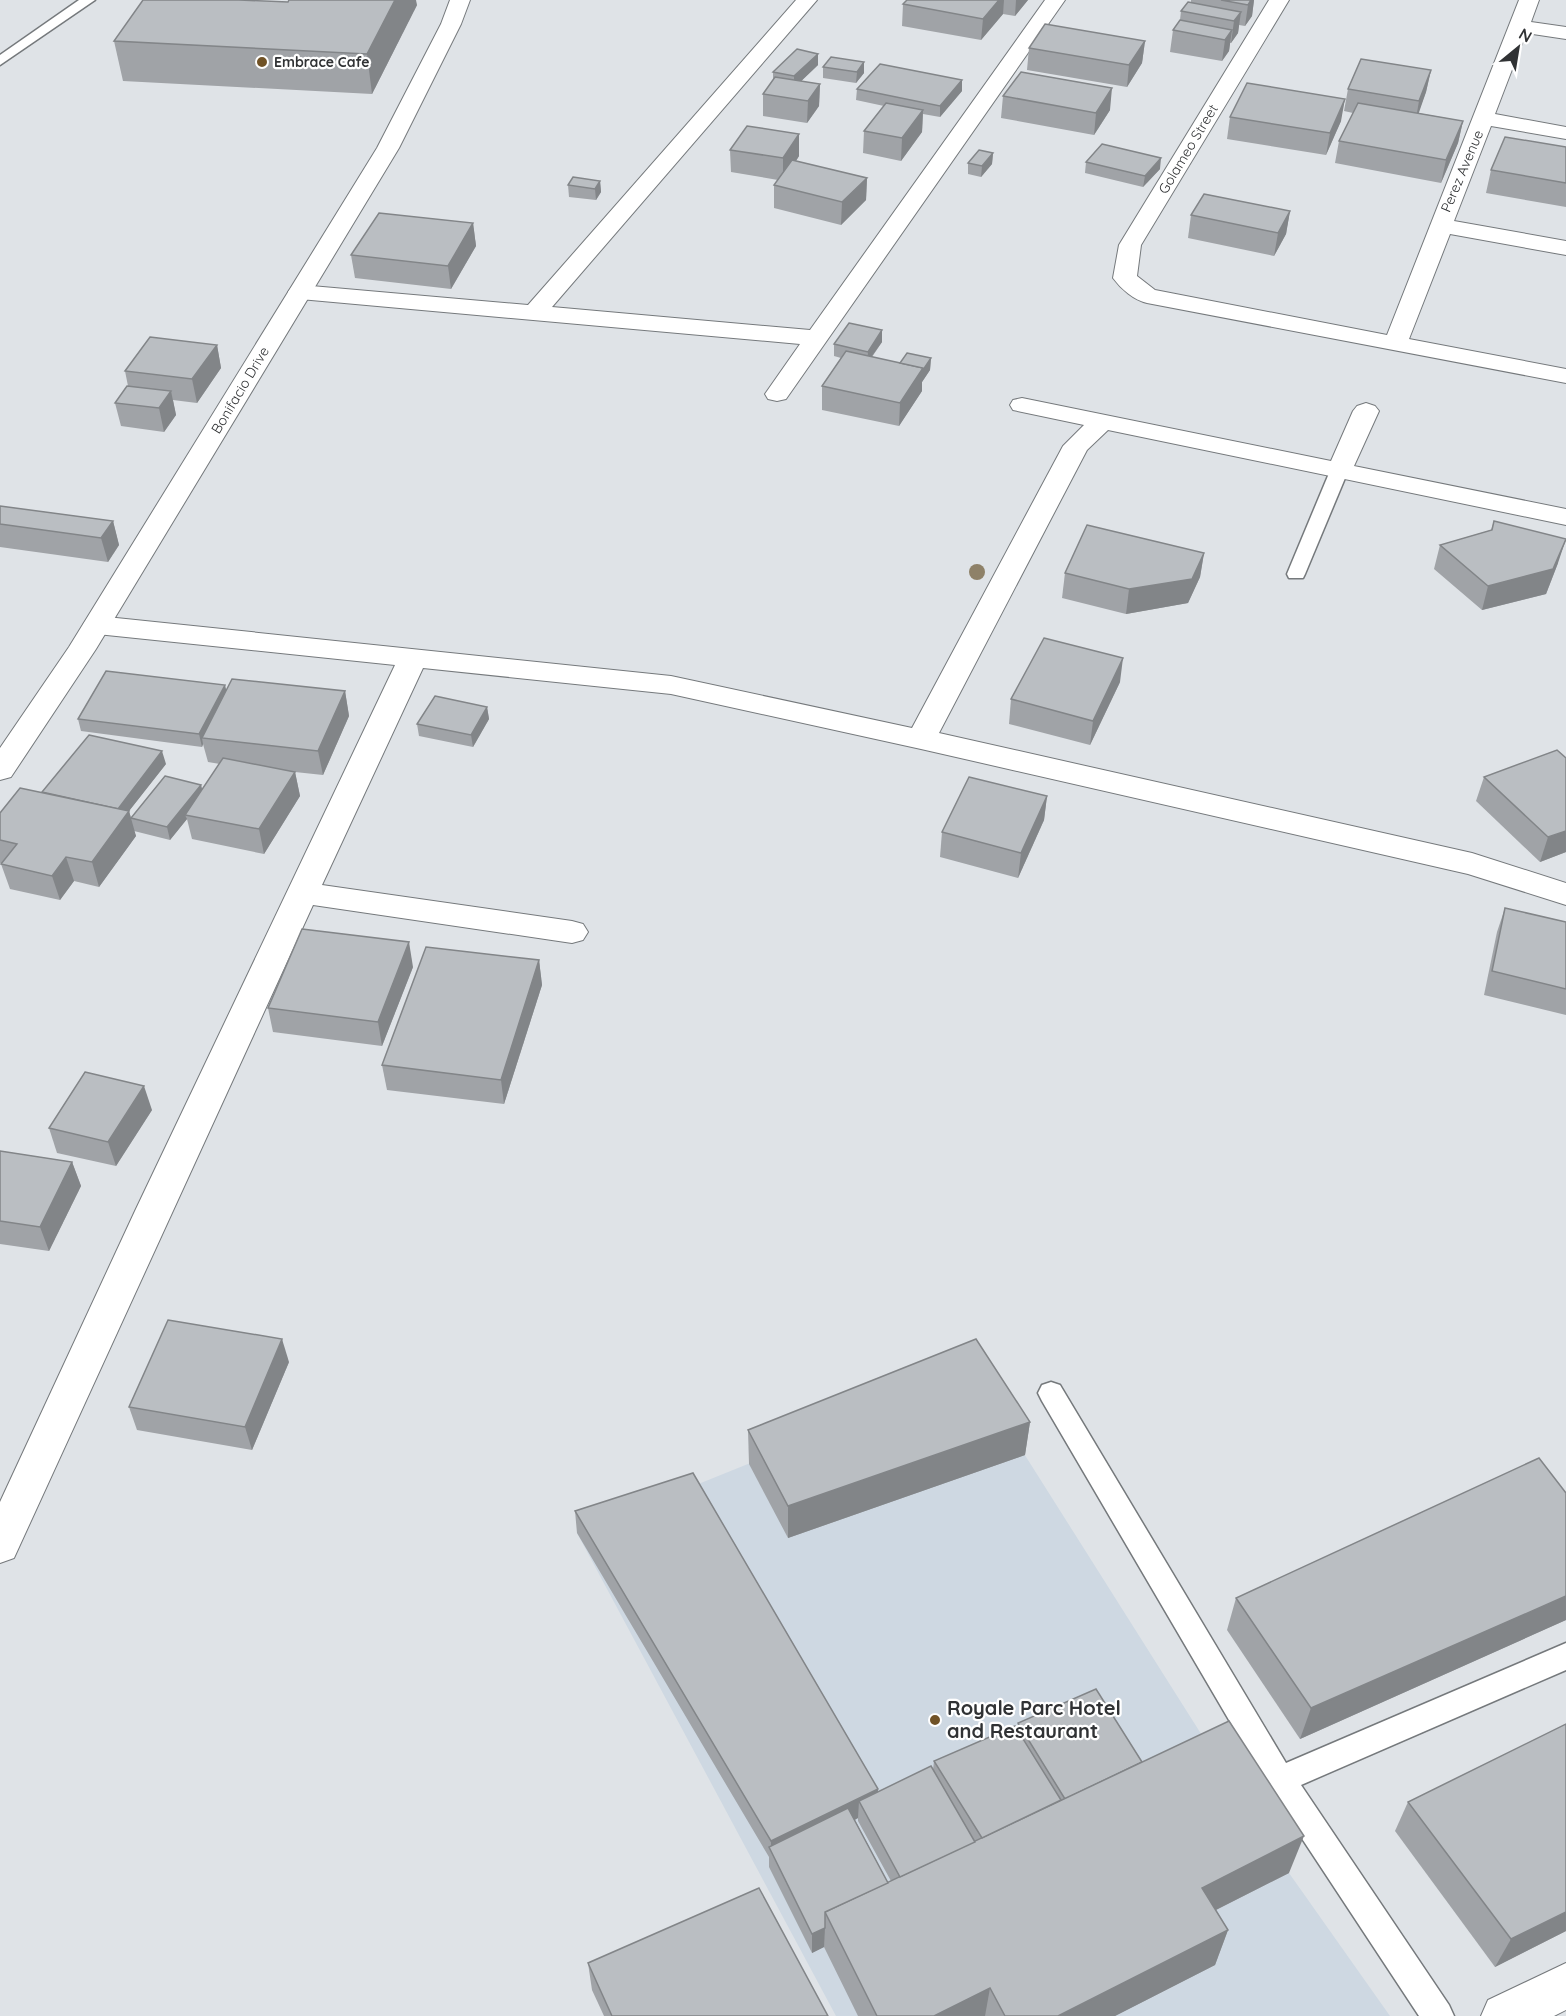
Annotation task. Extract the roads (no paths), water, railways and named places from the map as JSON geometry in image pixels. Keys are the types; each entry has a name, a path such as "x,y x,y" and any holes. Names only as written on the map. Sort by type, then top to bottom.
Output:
{"street":[{"name":"Bonifacio Drive","path":"0,770 97,625 388,148 451,24 460,0"},
{"path":"534,313 807,0"},
{"path":"777,394 1055,0"},
{"name":"Golameo Street","path":"1279,0 1130,245 1125,278 1147,296 1396,342"},
{"name":"Perez Avenue","path":"1396,342 1529,0"},
{"path":"1520,26 1566,33"},
{"path":"1484,118 1566,133"},
{"path":"1440,225 1566,248"},
{"path":"300,292 815,338"},
{"path":"1396,342 1566,376"},
{"path":"1022,405 1566,517"},
{"path":"1339,471 1366,411"},
{"path":"921,739 1076,446 1103,421"},
{"path":"97,625 670,686 921,739 1472,864 1566,894"},
{"path":"0,1545 158,1200 413,658"},
{"path":"304,893 572,932"},
{"path":"1504,2016 1566,1986"}],"lane":[{"path":"0,62 88,0"},
{"path":"1296,574 1339,471"},
{"path":"1051,1394 1280,1780 1438,2016"},
{"path":"1280,1780 1566,1656"}],"place":[{"name":"Embrace Cafe","path":"262,62"},
{"name":"Royale Parc Hotel and Restaurant","path":"935,1720"}]}
